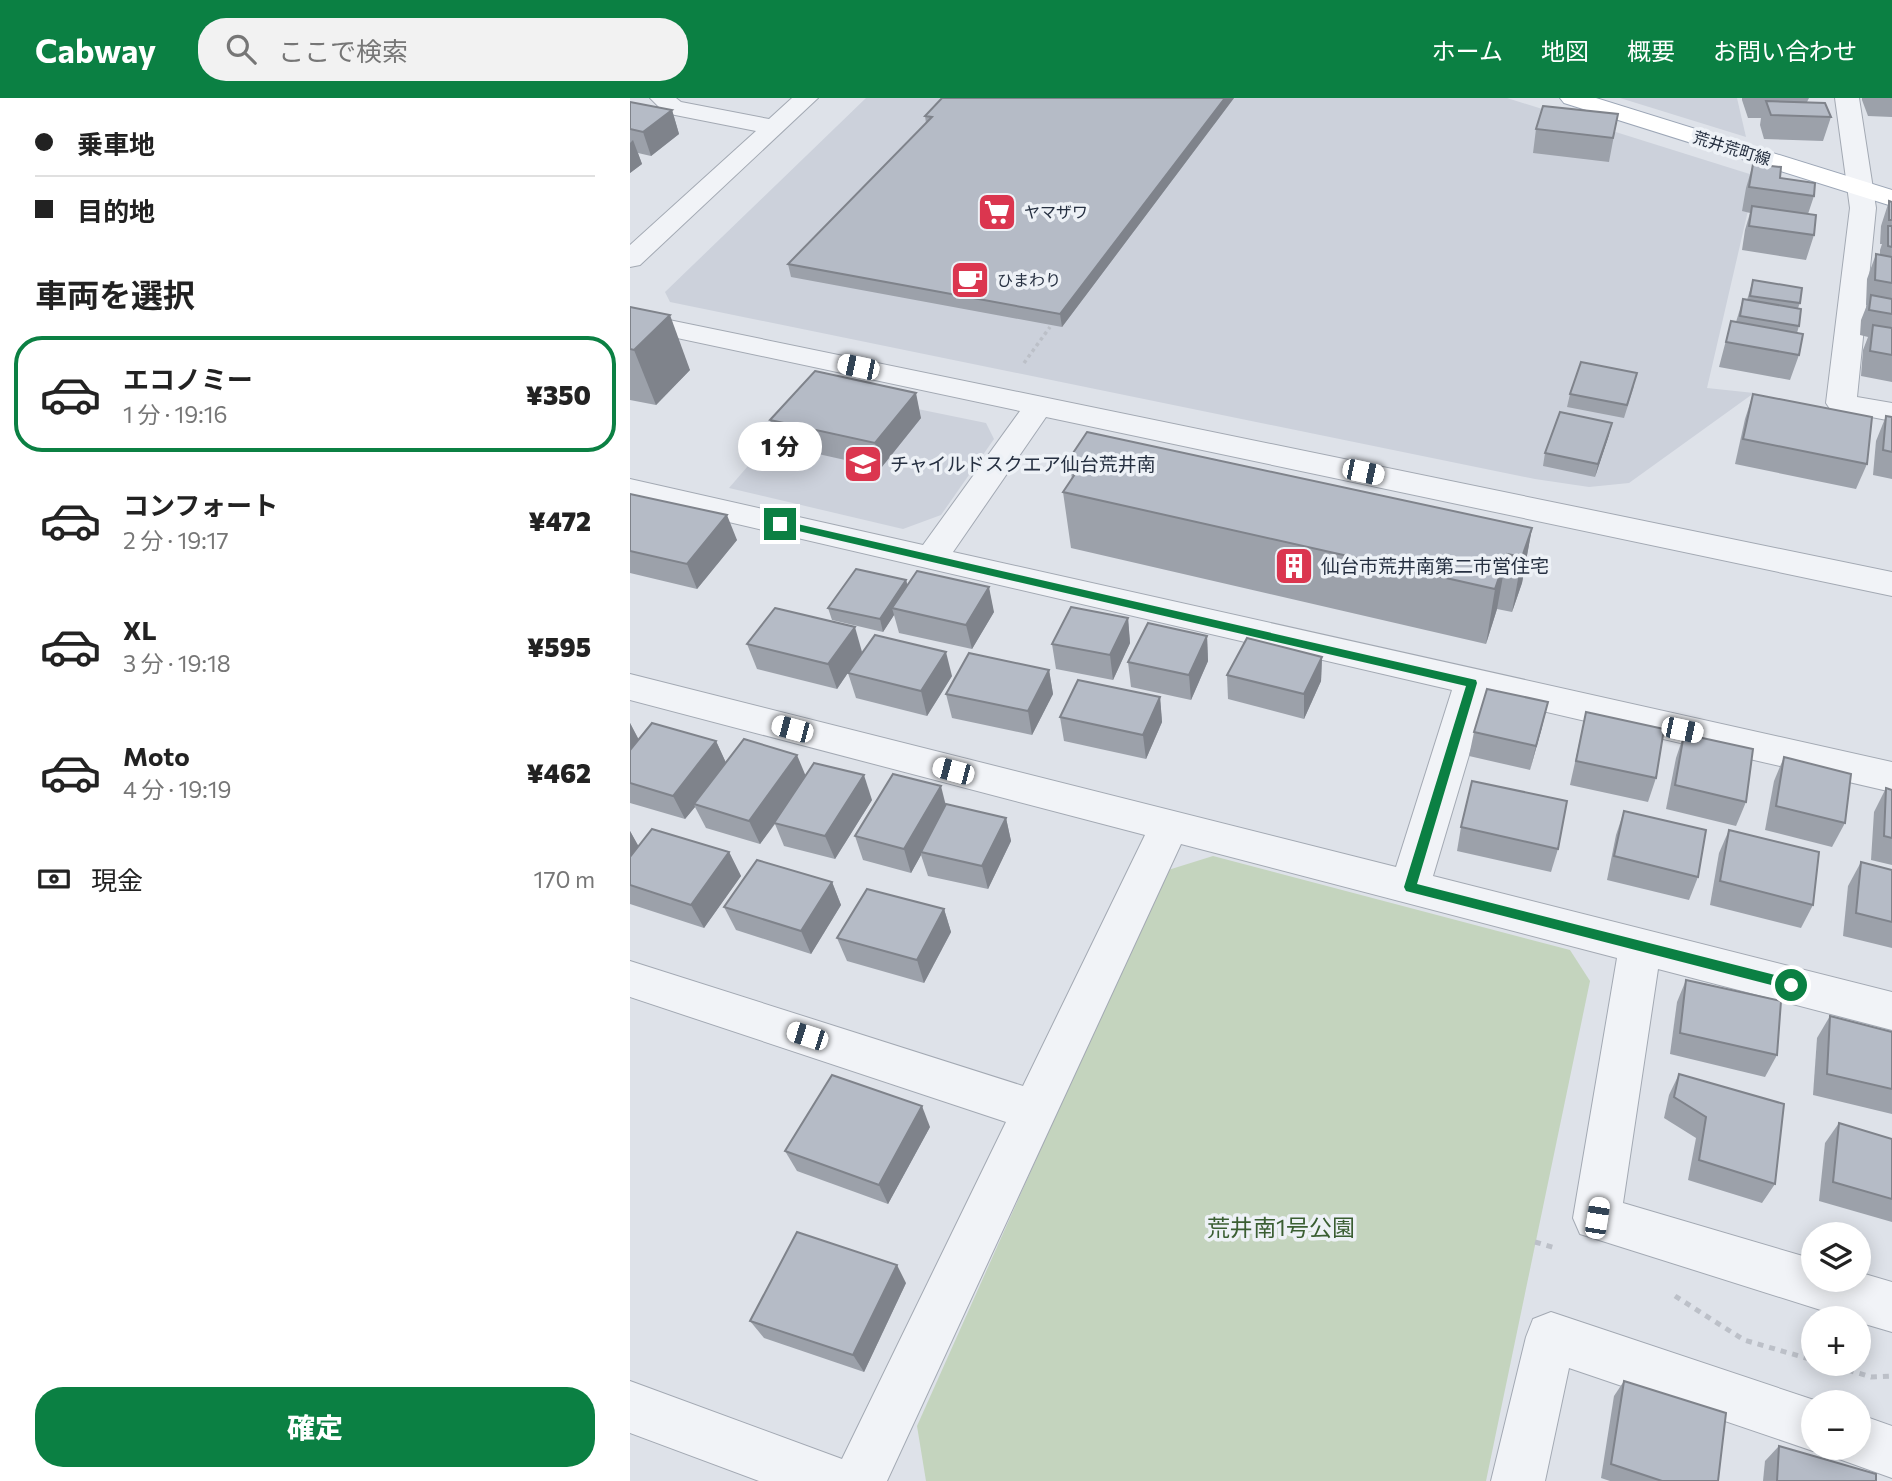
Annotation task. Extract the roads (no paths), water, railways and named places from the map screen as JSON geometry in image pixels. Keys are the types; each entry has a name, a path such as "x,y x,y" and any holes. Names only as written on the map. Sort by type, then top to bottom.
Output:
{"main road":[{"name":"荒井荒町線","path":"1572,98 1892,198"}],"street":[{"path":"662,98 673,108 773,127"},
{"path":"630,259 806,98"},
{"path":"1847,98 1863,208 1841,403 1892,412"},
{"path":"630,320 1892,584"},
{"path":"931,558 1040,404"},
{"path":"630,489 1892,777"},
{"path":"1410,887 1472,683"},
{"path":"630,687 1892,1011"},
{"path":"859,1481 1169,827"},
{"path":"1640,946 1597,1218 1892,1307"},
{"path":"630,978 1034,1110"},
{"path":"1518,1481 1551,1337 1801,1421"},
{"path":"630,1407 830,1481"},
{"path":"1871,1445 1892,1452"}],"place":[{"name":"ヤマザワ","path":"997,212"},
{"name":"ひまわり","path":"970,280"},
{"name":"チャイルドスクエア仙台荒井南","path":"863,464"},
{"name":"仙台市荒井南第二市営住宅","path":"1294,566"}],"park label":[{"name":"荒井南1号公園","path":"1281,1228"}]}
